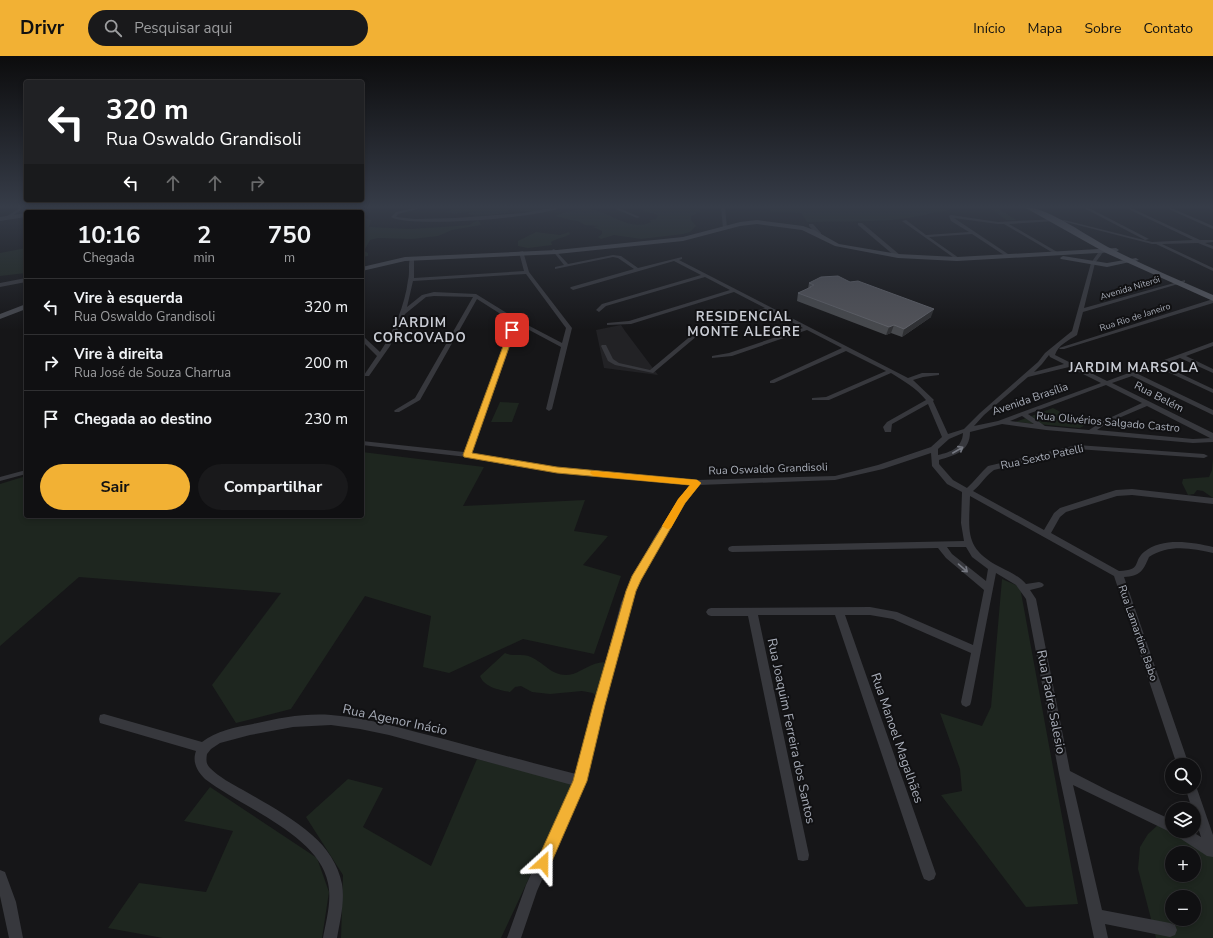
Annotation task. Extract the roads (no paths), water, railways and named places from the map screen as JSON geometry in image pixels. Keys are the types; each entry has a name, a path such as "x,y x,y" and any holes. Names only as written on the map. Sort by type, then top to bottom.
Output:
{"main road":[{"path":"364,268 412,258 589,248"},
{"path":"849,248 898,256 957,259 1109,251"},
{"path":"1104,248 1134,260 1213,300"},
{"path":"1105,248 1109,251"},
{"path":"364,267 398,258 521,253"},
{"path":"1057,253 1071,259"},
{"path":"1039,254 1107,265 1134,260"},
{"path":"1180,282 1213,294"},
{"path":"0,317 24,307"}],"street":[{"path":"889,248 898,256"},
{"path":"942,248 957,259"},
{"path":"997,248 1009,256"},
{"path":"1049,248 1057,253"},
{"path":"1166,248 1213,270"},
{"path":"555,251 567,266"},
{"path":"1076,339 1076,331 1094,263 1109,251"},
{"path":"521,253 527,272 569,328 549,408"},
{"path":"557,268 613,256 620,257 638,270"},
{"path":"573,288 683,257"},
{"path":"367,375 387,346 403,313 411,280 412,258"},
{"path":"676,260 847,348 919,387 931,400 946,437 934,449"},
{"path":"411,280 527,272"},
{"path":"599,310 604,305 705,275"},
{"path":"0,285 24,280"},
{"name":"Avenida Niterói","path":"1081,311 1180,282"},
{"path":"609,324 629,323 734,290"},
{"path":"403,313 428,295 461,294 476,296 516,321 565,347"},
{"path":"397,411 418,399 476,296"},
{"name":"Rua Rio de Janeiro","path":"1062,348 1076,339 1094,339 1213,300"},
{"path":"604,346 610,360 618,364 651,372 659,368 694,335 770,308"},
{"path":"467,455 516,321"},
{"path":"512,330 524,325"},
{"path":"714,357 730,355 808,328"},
{"path":"935,458 961,448 966,444 967,430 982,414 1027,375 1054,348 1076,339"},
{"path":"1040,363 1076,339"},
{"path":"364,340 380,356"},
{"name":"Avenida Brasília","path":"946,437 1023,414 1213,344"},
{"path":"772,382 780,377 847,348"},
{"path":"1052,356 1054,348"},
{"path":"1202,348 1213,353"},
{"name":"Rua Belém","path":"1052,356 1213,436"},
{"path":"1181,356 1213,371"},
{"path":"1027,375 1070,365"},
{"path":"1158,365 1213,390"},
{"path":"814,400 827,399 891,371"},
{"path":"908,380 922,375 938,374"},
{"path":"1133,374 1213,413"},
{"path":"888,430 887,426 890,423 931,400"},
{"path":"1090,432 1105,422 1148,403"},
{"path":"1023,414 1046,428"},
{"name":"Rua Olivérios Salgado Castro","path":"1000,422 1046,428 1193,441 1213,440"},
{"path":"1105,422 1114,433"},
{"name":"Rua Oswaldo Grandisoli","path":"364,443 467,455 557,470 697,483 835,478 880,467 934,449"},
{"name":"Rua Sexto Patelli","path":"966,492 977,484 984,473 991,468 1077,447 1204,456"},
{"name":"Rua Lamartine Babo","path":"934,449 935,464 943,475 966,492 1118,574 1181,758"},
{"path":"0,479 24,473"},
{"path":"514,938 531,890 580,781 626,604 636,579 682,502 697,483"},
{"path":"732,549 968,544 966,492"},
{"path":"1046,534 1057,515 1063,510 1116,493 1132,492 1213,501"},
{"name":"Rua Padre Salesio","path":"968,544 978,556 993,568 1014,578 1025,588 1031,599 1065,774 1097,916"},
{"path":"941,545 949,556 988,588"},
{"path":"1118,574 1134,572 1140,569 1146,556 1155,550 1168,546 1186,545 1213,550"},
{"path":"966,702 993,568"},
{"path":"1025,588 1039,585"},
{"path":"711,612 870,611 894,615 976,651"},
{"name":"Rua Joaquim Ferreira dos Santos","path":"752,612 803,855"},
{"name":"Rua Manoel Magalhães","path":"839,612 928,874"},
{"path":"104,719 204,748 201,764 213,778 303,834 320,850 331,866 336,884 335,914 330,938"},
{"name":"Rua Agenor Inácio","path":"204,748 211,741 236,732 280,724 330,720 397,732 580,781"},
{"path":"1065,774 1090,788 1165,824"},
{"path":"1193,794 1213,851"},
{"path":"1191,838 1213,851"},
{"path":"0,877 9,902 16,938"},
{"path":"1102,938 1097,916 1170,930"}],"district":[{"name":"RESIDENCIAL MONTE ALEGRE","path":"744,324"},
{"name":"JARDIM CORCOVADO","path":"420,330"},
{"name":"JARDIM MARSOLA","path":"1134,368"}]}
